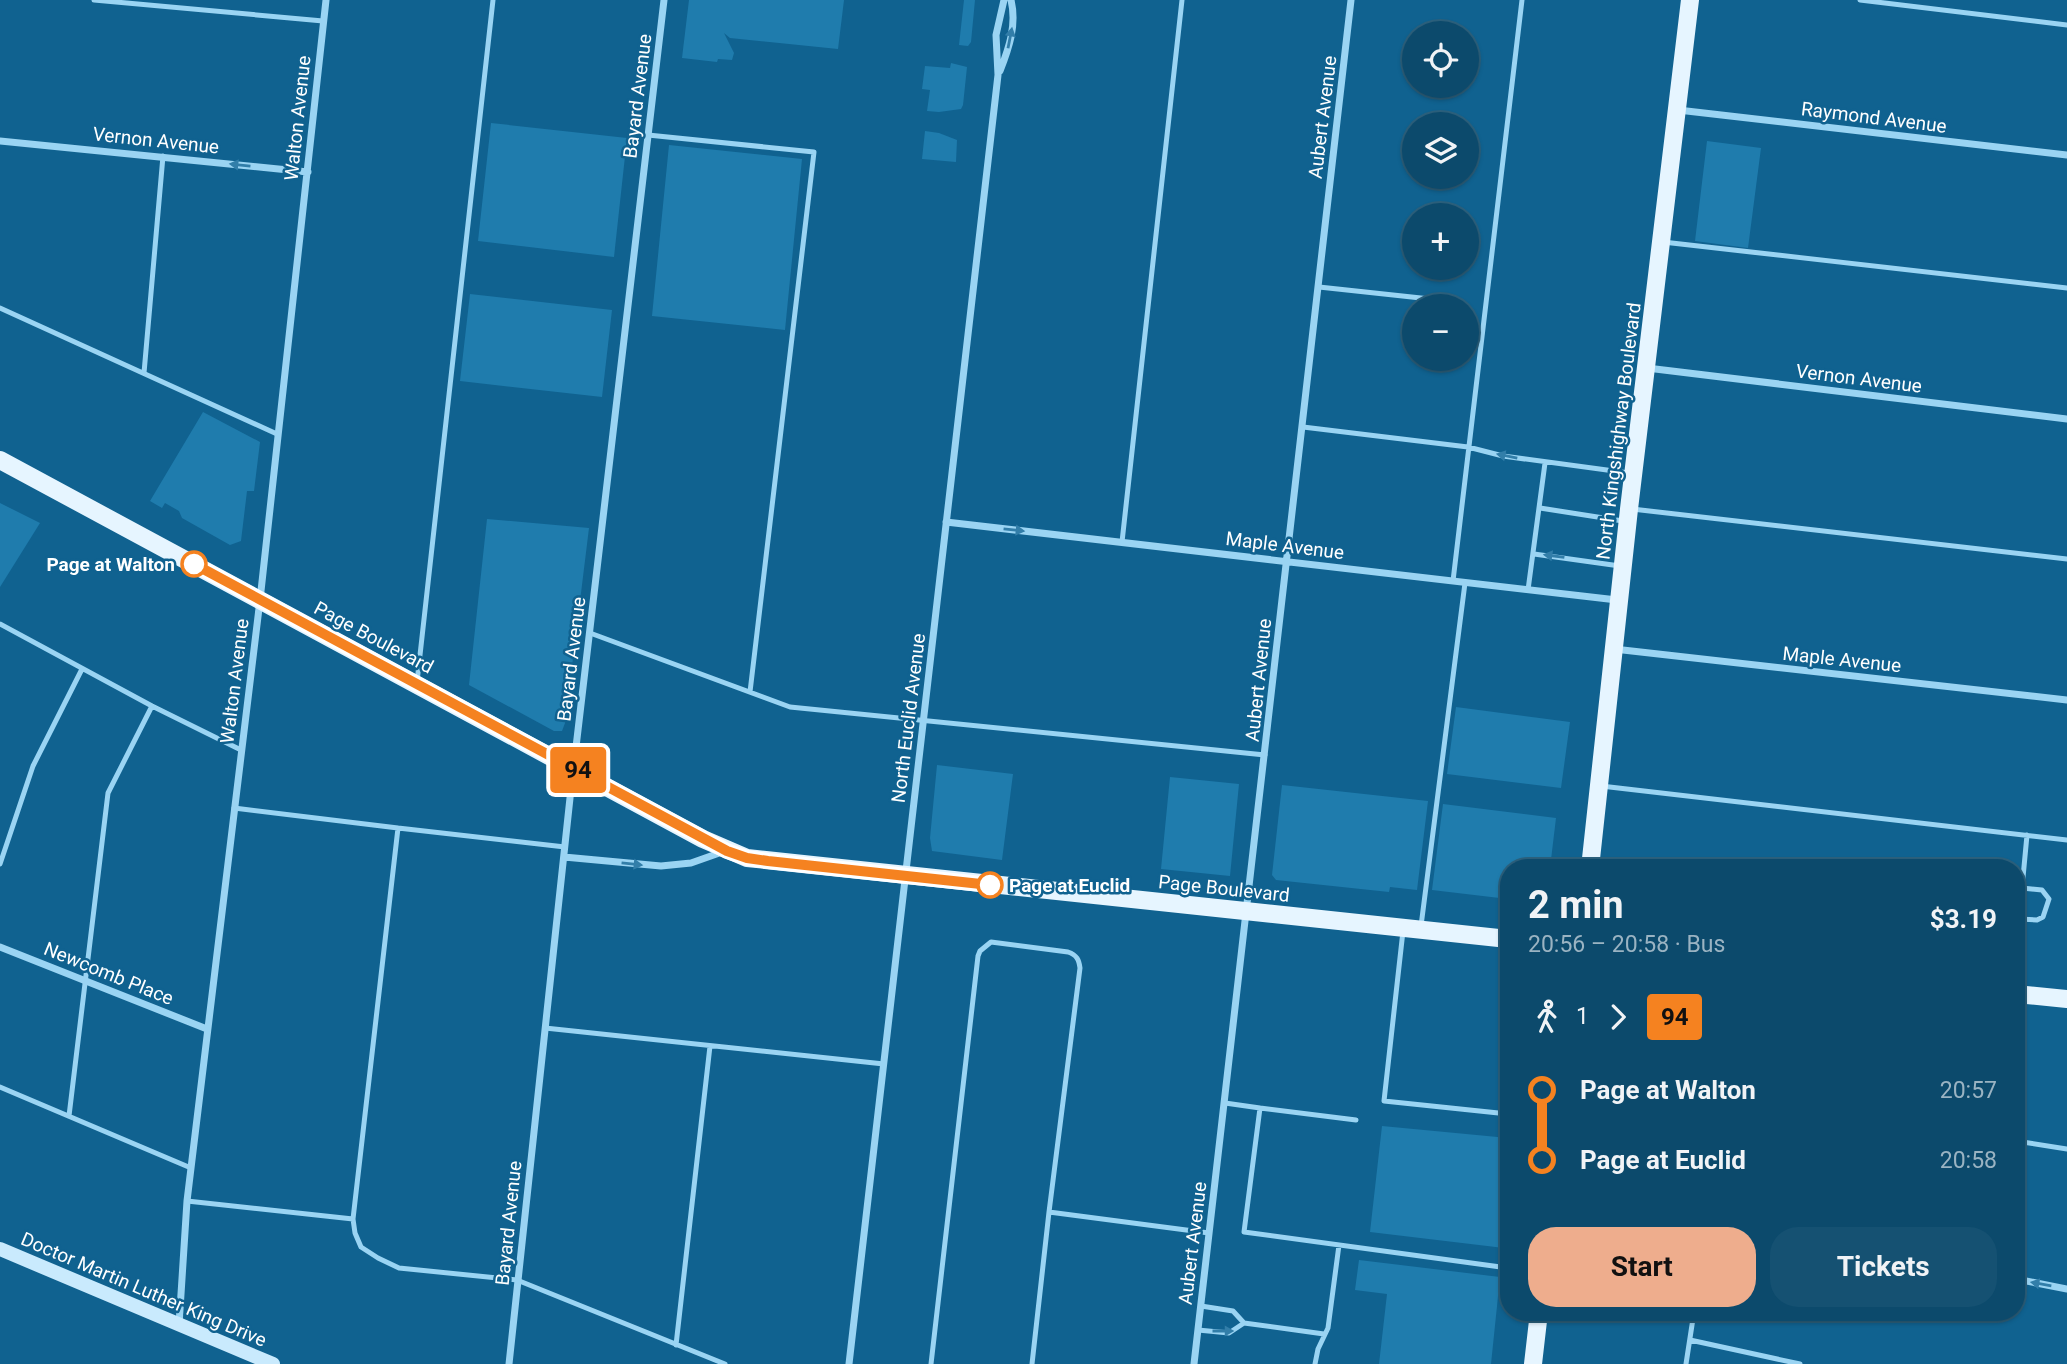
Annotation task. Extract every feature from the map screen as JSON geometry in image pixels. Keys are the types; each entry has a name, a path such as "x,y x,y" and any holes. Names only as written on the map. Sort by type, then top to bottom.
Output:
{"main road":[{"name":"North Kingshighway Boulevard","path":"1591,859 1613,649 1690,0"},
{"name":"Page Boulevard","path":"0,460 727,851 747,858 1500,938"},
{"path":"2025,995 2067,999"},
{"name":"Doctor Martin Luther King Drive","path":"0,1249 273,1364"},
{"path":"1533,1364 1538,1321"}],"street":[{"name":"Walton Avenue","path":"178,1325 187,1201 260,600 326,0"},
{"name":"Bayard Avenue","path":"509,1364 565,847 664,0"},
{"name":"North Euclid Avenue","path":"849,1364 998,75 996,35 1004,0"},
{"name":"North Euclid Avenue","path":"998,75 1012,36 1011,0"},
{"name":"Aubert Avenue","path":"1194,1364 1351,0"},
{"name":"Raymond Avenue","path":"1677,110 2067,155"},
{"name":"Vernon Avenue","path":"0,141 308,172"},
{"name":"Vernon Avenue","path":"1647,368 2067,419"},
{"name":"Maple Avenue","path":"946,522 1619,601"},
{"name":"Maple Avenue","path":"1613,649 2067,700"},
{"path":"564,857 661,866 691,863 727,851"},
{"name":"Newcomb Place","path":"0,947 207,1030"},
{"path":"2025,1281 2067,1289"}],"lane":[{"path":"94,0 323,21"},
{"path":"416,684 493,0"},
{"path":"1122,542 1182,0"},
{"path":"1453,581 1522,0"},
{"path":"1860,0 2067,25"},
{"path":"648,135 814,152 750,692"},
{"path":"144,373 163,156"},
{"path":"1661,241 2067,288"},
{"path":"1319,287 1402,296"},
{"path":"0,308 277,434"},
{"path":"1303,427 1468,447 1545,463 1634,474"},
{"path":"1528,590 1545,463"},
{"path":"1540,508 2067,559"},
{"path":"1534,554 1623,566"},
{"path":"1465,583 1384,1101 1500,1113"},
{"path":"0,624 152,706 241,750"},
{"path":"590,633 790,707 1265,755"},
{"path":"0,864 33,766 82,669"},
{"path":"69,1116 107,793 152,706"},
{"path":"1600,786 2067,839"},
{"path":"234,808 565,847"},
{"path":"398,828 353,1219 362,1247 399,1268 517,1280 724,1364"},
{"path":"2025,859 2027,835"},
{"path":"2025,888 2042,890 2049,899 2043,917 2037,920 2025,919"},
{"path":"931,1364 978,956 990,942 1075,954 1080,968 1032,1364"},
{"path":"545,1028 884,1064"},
{"path":"676,1345 710,1046"},
{"path":"0,1087 191,1168"},
{"path":"1225,1103 1356,1120"},
{"path":"1260,1108 1244,1232 1500,1267"},
{"path":"2025,1142 2067,1149"},
{"path":"187,1201 353,1219"},
{"path":"1049,1212 1209,1233"},
{"path":"1316,1363 1328,1328 1339,1245"},
{"path":"1201,1306 1233,1311 1244,1323 1324,1334"},
{"path":"1686,1364 1693,1321"},
{"path":"1198,1330 1229,1333 1244,1323"},
{"path":"1690,1340 1800,1364"}],"shaded area":[{"path":"689,0 844,0 838,49 730,38 724,33 734,53 732,60 718,59 717,62 682,58"},
{"path":"964,0 975,0 971,42 968,46 959,45"},
{"path":"951,63 967,67 961,109 927,111 930,90 922,89 925,66 950,68"},
{"path":"491,123 627,138 614,257 478,241"},
{"path":"925,131 957,140 956,162 922,159"},
{"path":"1707,141 1761,148 1748,248 1695,241"},
{"path":"669,145 802,159 785,330 652,316"},
{"path":"470,294 612,310 602,397 460,381"},
{"path":"203,412 260,442 254,491 247,491 241,541 230,545 182,518 179,511 165,503 162,508 150,501"},
{"path":"0,503 40,523 0,587"},
{"path":"487,519 589,528 562,731 554,731 469,685"},
{"path":"1456,707 1570,722 1561,788 1447,774"},
{"path":"937,765 1013,774 1002,860 932,851 930,838"},
{"path":"1170,777 1239,784 1230,876 1161,869"},
{"path":"1282,785 1428,801 1417,890 1390,887 1389,892 1276,880 1272,875"},
{"path":"1443,804 1556,818 1551,859 1500,859 1500,898 1432,890"},
{"path":"1382,1126 1500,1137 1500,1248 1370,1232"},
{"path":"1359,1260 1500,1277 1491,1364 1379,1364 1387,1294 1355,1290"}],"bus line":[{"name":"94","path":"194,564 727,851 768,861 990,885"}],"place":[{"name":"Page at Walton","path":"194,564"},
{"name":"Page at Euclid","path":"990,885"}]}
